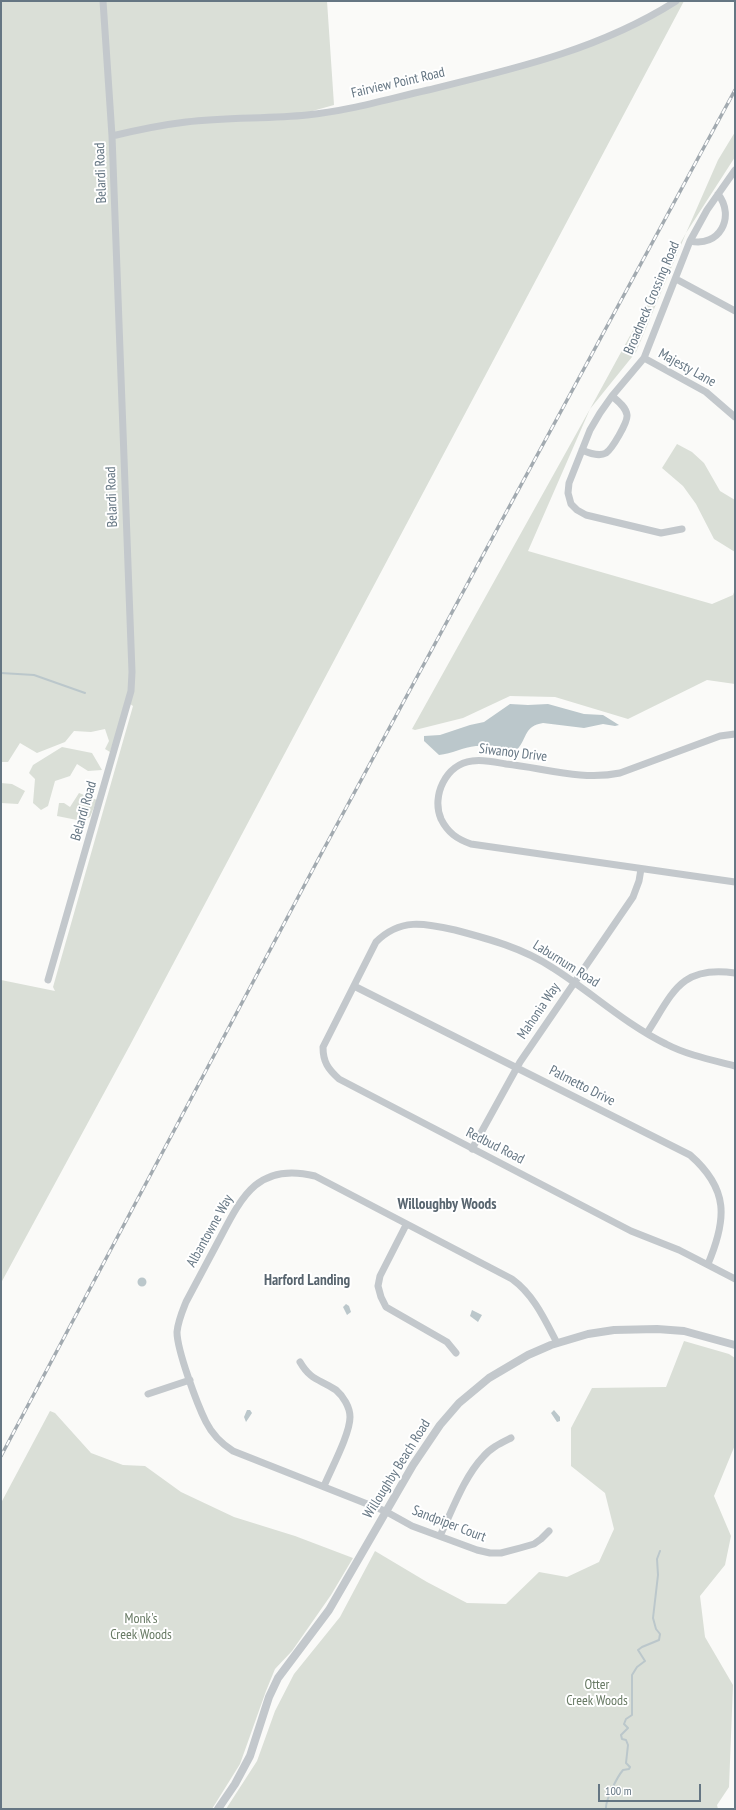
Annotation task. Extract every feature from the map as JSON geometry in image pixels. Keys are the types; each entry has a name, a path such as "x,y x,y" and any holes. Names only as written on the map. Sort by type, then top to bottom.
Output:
{"street":[{"name":"Belardi Road","path":"48,980 131,691 132,672 112,136 103,1"},
{"name":"Fairview Point Road","path":"112,136 143,128 187,122 308,115 353,108 438,88 534,63 582,48 656,14 676,1"},
{"name":"Broadneck Crossing Road","path":"682,530 662,533 586,515 577,510 571,504 568,492 569,483 582,450 600,413 612,396 644,358 690,241 707,210 735,170"},
{"path":"690,241 697,243 708,241 714,238 724,224 727,210 723,200 718,194"},
{"path":"676,279 735,311"},
{"name":"Majesty Lane","path":"644,358 706,392 735,417"},
{"path":"582,450 594,454 602,454 607,452 612,447 626,420 627,415 622,405 612,396"},
{"name":"Siwanoy Drive","path":"735,734 720,736 620,773 606,776 591,777 490,762 471,761 461,765 442,783 438,793 437,804 444,826 451,834 460,840 489,847 735,882"},
{"name":"Mahonia Way","path":"472,1148 517,1067 632,897 639,881 641,869"},
{"name":"Laburnum Road","path":"354,986 376,942 385,934 406,924 443,927 511,946 553,968 666,1045 690,1054 735,1066"},
{"path":"647,1033 672,994 690,977 709,971 735,973"},
{"name":"Palmetto Drive","path":"354,986 690,1155 699,1163 714,1183 718,1191 722,1211 718,1240 708,1264"},
{"name":"Redbud Road","path":"354,986 324,1042 322,1057 327,1067 339,1079 631,1231 674,1248 735,1279"},
{"name":"Albantowne Way","path":"385,1511 233,1451 224,1446 206,1422 190,1380 177,1332 180,1316 240,1200 260,1182 285,1173 298,1172 315,1176 520,1285 533,1300 557,1343"},
{"path":"406,1225 380,1276 378,1286 380,1297 386,1307 447,1342 456,1353"},
{"name":"Willoughby Beach Road","path":"218,1809 235,1784 250,1756 269,1697 278,1678 329,1610 413,1465 440,1425 459,1403 489,1378 528,1355 557,1343 588,1334 614,1330 656,1329 684,1331 735,1345"},
{"path":"300,1362 310,1377 339,1394 345,1401 350,1415 348,1430 324,1486"},
{"path":"148,1394 190,1380"},
{"path":"440,1536 482,1457 491,1449 511,1438"},
{"name":"Sandpiper Court","path":"385,1511 412,1526 477,1550 490,1553 501,1553 534,1544 549,1531"}],"green space":[{"path":"1,1 327,1 334,105 298,115 353,108 582,47 676,1 684,1 129,1047 1,1283 1,980 55,991 53,987 133,706 127,702 110,752 105,749 109,741 105,729 91,732 74,731 65,742 37,753 20,743 8,762 1,762"},
{"path":"735,132 735,157 686,233 718,160"},
{"path":"686,233 636,352 590,409"},
{"path":"590,409 528,551 712,604 733,595 735,589 735,684 707,680 628,719 555,697 510,696 463,718 415,730 412,729"},
{"path":"677,444 692,452 704,463 720,491 735,500 735,552 714,539 696,504 683,486 662,468"},
{"path":"62,747 92,753 102,770 88,771 77,764 70,776 55,781 48,806 41,810 33,803 35,779 29,773 33,765"},
{"path":"1,783 12,784 25,791 18,804 1,803"},
{"path":"79,793 97,800 90,817 82,821 57,816 59,803 64,803 70,807"},
{"name":"Otter Creek Woods","path":"684,1341 729,1354 735,1358 735,1445 714,1496 731,1536 725,1565 700,1596 705,1637 733,1685 729,1787 717,1805 718,1809 226,1809 257,1761 275,1711 294,1674 340,1617 375,1551 427,1582 467,1603 506,1604 539,1572 567,1577 599,1562 614,1529 605,1493 571,1466 571,1428 592,1388 666,1387"},
{"name":"Monk's Creek Woods","path":"50,1411 55,1413 91,1453 123,1465 145,1466 181,1492 234,1517 295,1536 353,1558 331,1595 292,1651 275,1669 240,1764 212,1809 1,1809 1,1503"}],"shaded area":[{"path":"510,704 548,704 584,714 603,715 619,725 615,726 603,724 584,728 543,723 537,724 529,729 517,750 476,746 439,755 424,741 424,736 440,735 484,722"},
{"path":"142,1277 147,1282 142,1287 137,1282"},
{"path":"346,1304 349,1306 351,1312 347,1315 343,1307"},
{"path":"472,1310 482,1315 478,1322 470,1316"},
{"path":"247,1410 250,1410 252,1413 246,1422 244,1417"},
{"path":"554,1410 560,1417 560,1421 557,1422 551,1413"}],"waterway":[{"path":"1,673 34,675 85,693"},
{"path":"606,1809 609,1795 618,1778 623,1770 629,1769 630,1767 626,1763 628,1745 626,1740 622,1739 621,1735 628,1728 624,1724 626,1719 632,1715 632,1675 637,1667 645,1661 638,1650 659,1640 660,1634 656,1629 653,1618 658,1575 657,1559 660,1551"}],"railway":[{"path":"1,1456 320,856 735,90"}],"district":[{"name":"Willoughby Woods","path":"447,1205"},
{"name":"Harford Landing","path":"307,1281"}]}
